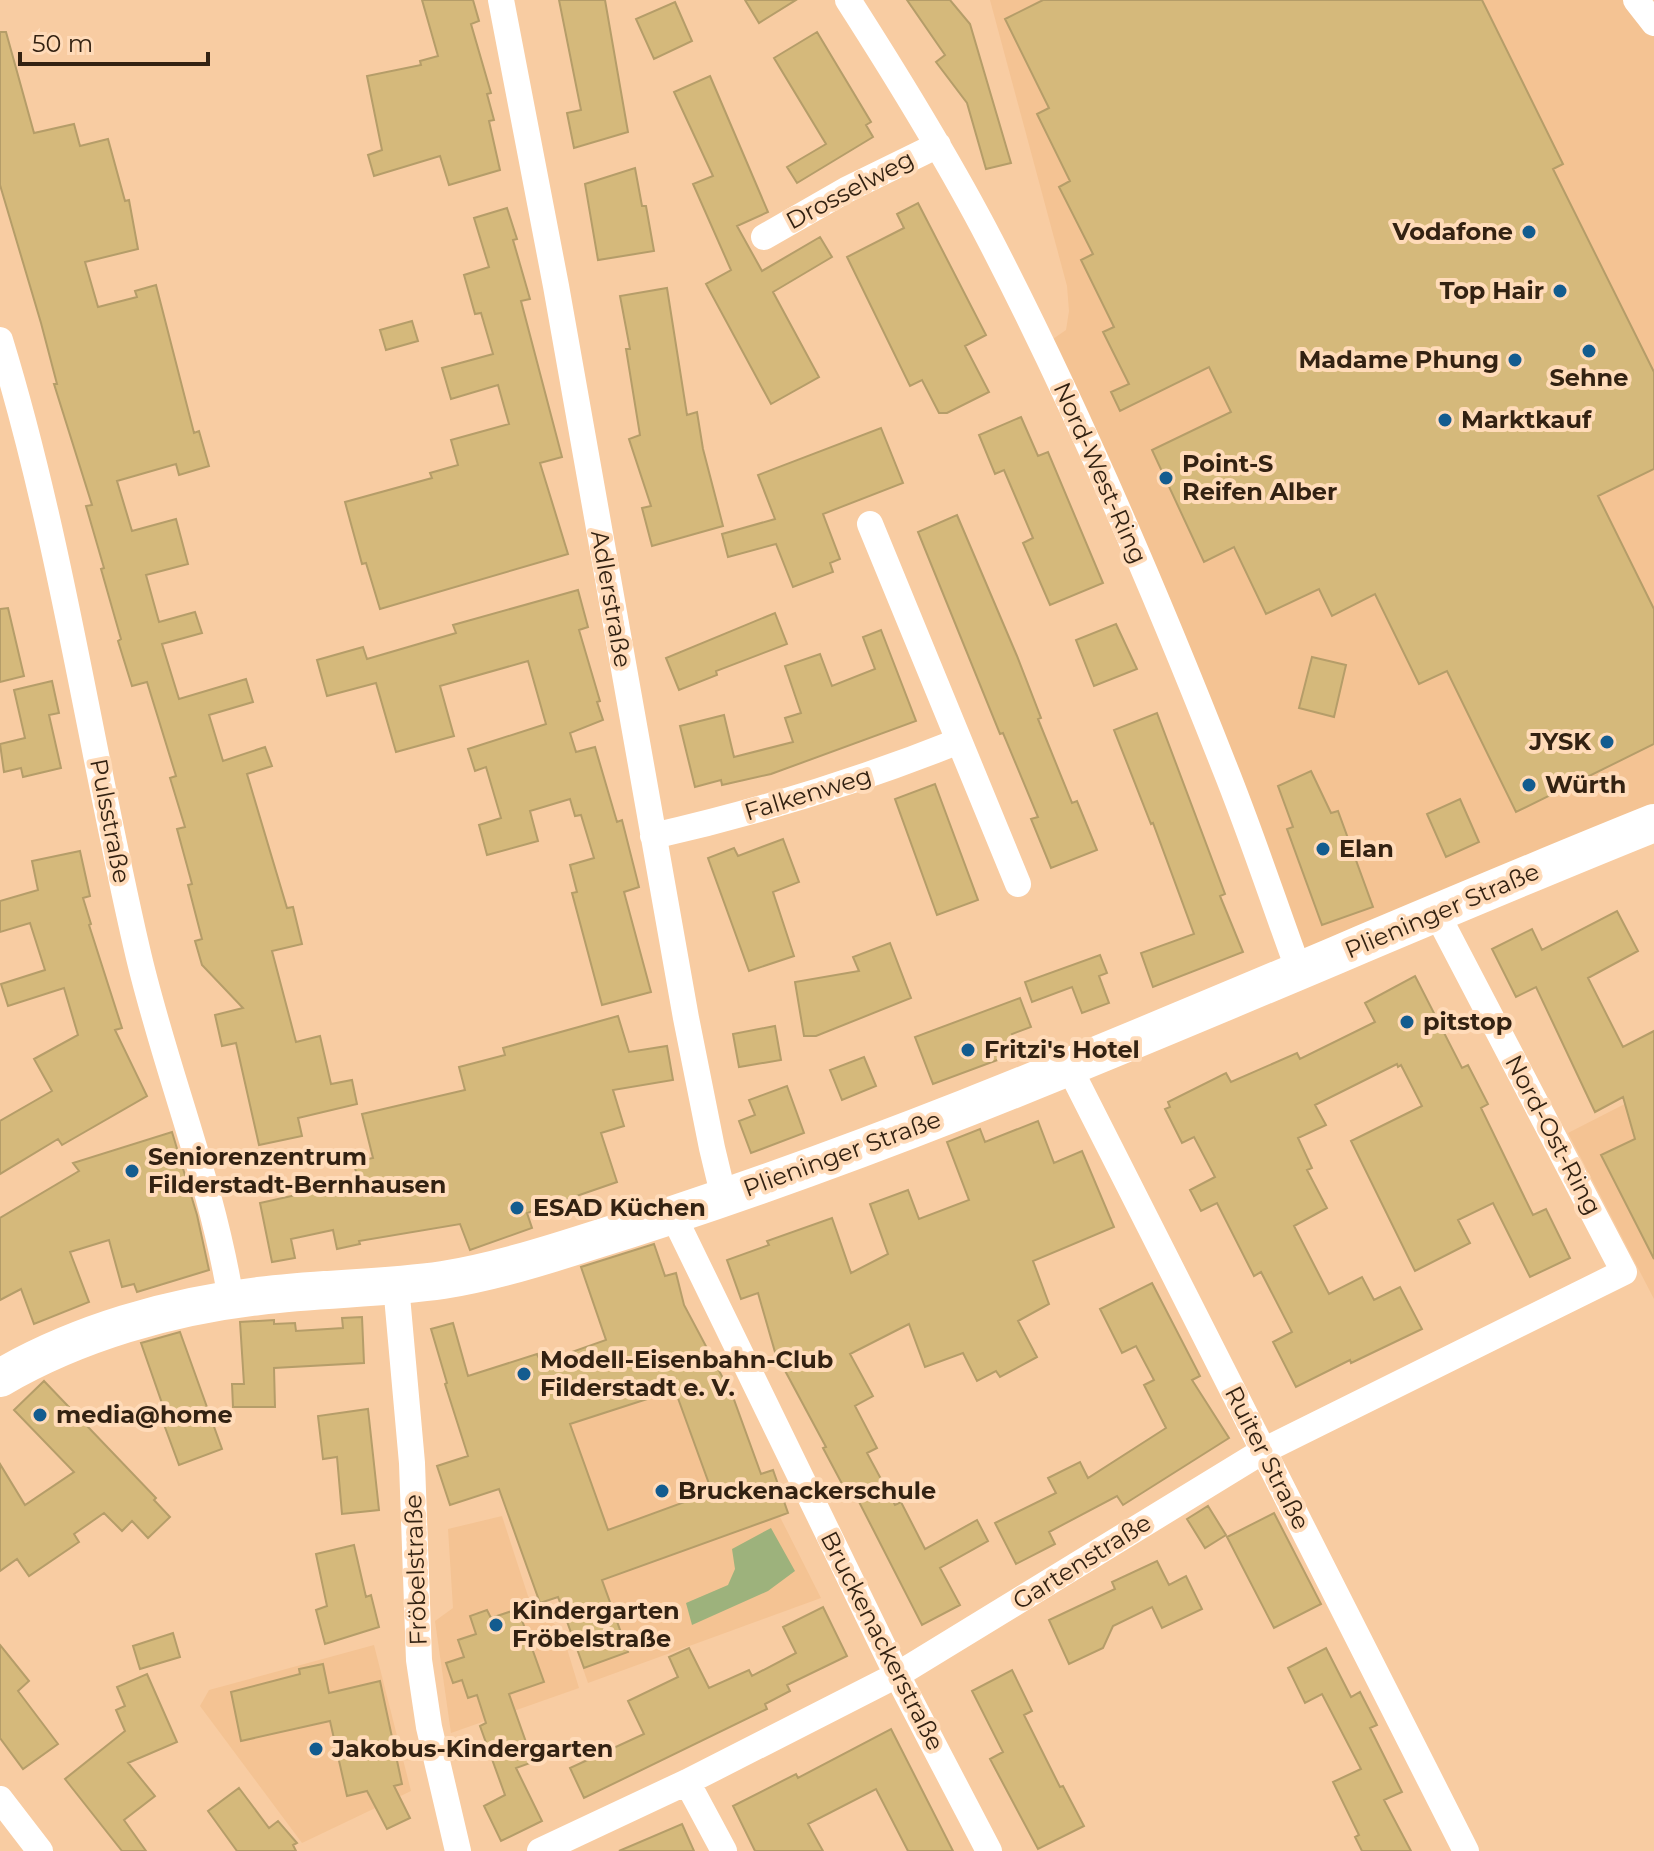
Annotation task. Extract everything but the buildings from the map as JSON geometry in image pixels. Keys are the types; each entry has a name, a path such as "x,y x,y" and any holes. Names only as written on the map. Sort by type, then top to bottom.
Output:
{"main road":[{"name":"Plieninger Straße","path":"0,1378 32,1360 90,1337 180,1310 231,1300 396,1285 491,1270 724,1198 924,1124 1654,823"}],"street":[{"name":"Adlerstraße","path":"501,0 556,286 704,1110 724,1198"},
{"name":"Nord-West-Ring","path":"848,0 938,145 1014,287 1134,550 1225,767 1299,971"},
{"path":"1636,0 1654,23"},
{"name":"Drosselweg","path":"764,237 846,190 938,145"},
{"name":"Pulsstraße","path":"0,340 46,520 145,983 215,1219 231,1300"},
{"path":"870,524 1018,884"},
{"name":"Falkenweg","path":"653,836 832,789 959,741"},
{"name":"Nord-Ost-Ring","path":"1437,914 1624,1272"},
{"name":"Ruiter Straße","path":"1068,1065 1466,1851"},
{"name":"Bruckenackerstraße","path":"673,1215 897,1675 989,1851"},
{"name":"Gartenstraße","path":"540,1851 687,1782 897,1675 1263,1451 1624,1272"},
{"name":"Fröbelstraße","path":"396,1285 412,1463 419,1660 429,1727 458,1851"},
{"path":"687,1782 724,1851"},
{"path":"0,1799 40,1851"}],"shaded area":[{"path":"990,0 1636,0 1654,23 1654,823 1299,971 1053,339 1066,330 1069,311 1067,286"},
{"path":"1654,1089 1654,1299 1568,1133"},
{"name":"Bruckenackerschule","path":"687,1311 733,1396 760,1473 773,1470 788,1513 780,1517 821,1598 588,1683 558,1597 540,1603 511,1521 522,1433"},
{"name":"Kindergarten Fröbelstraße","path":"502,1516 528,1596 536,1610 561,1629 579,1688 451,1733 435,1621 453,1608 448,1529"},
{"name":"Jakobus-Kindergarten","path":"374,1645 411,1791 302,1843 200,1706 209,1690"}],"green space":[{"path":"771,1528 795,1571 768,1591 692,1625 686,1603 728,1585 735,1569 732,1549"}],"place":[{"name":"Vodafone","path":"1529,232"},
{"name":"Top Hair","path":"1560,291"},
{"name":"Sehne","path":"1589,351"},
{"name":"Madame Phung","path":"1515,360"},
{"name":"Marktkauf","path":"1445,420"},
{"name":"Point-S Reifen Alber","path":"1166,478"},
{"name":"JYSK","path":"1607,742"},
{"name":"Würth","path":"1529,785"},
{"name":"Elan","path":"1323,849"},
{"name":"pitstop","path":"1407,1022"},
{"name":"Fritzi's Hotel","path":"968,1050"},
{"name":"Seniorenzentrum Filderstadt-Bernhausen","path":"132,1171"},
{"name":"ESAD Küchen","path":"517,1208"},
{"name":"Modell-Eisenbahn-Club Filderstadt e. V.","path":"524,1374"},
{"name":"media@home","path":"40,1415"},
{"name":"Bruckenackerschule","path":"662,1491"},
{"name":"Kindergarten Fröbelstraße","path":"496,1625"},
{"name":"Jakobus-Kindergarten","path":"316,1749"}]}
